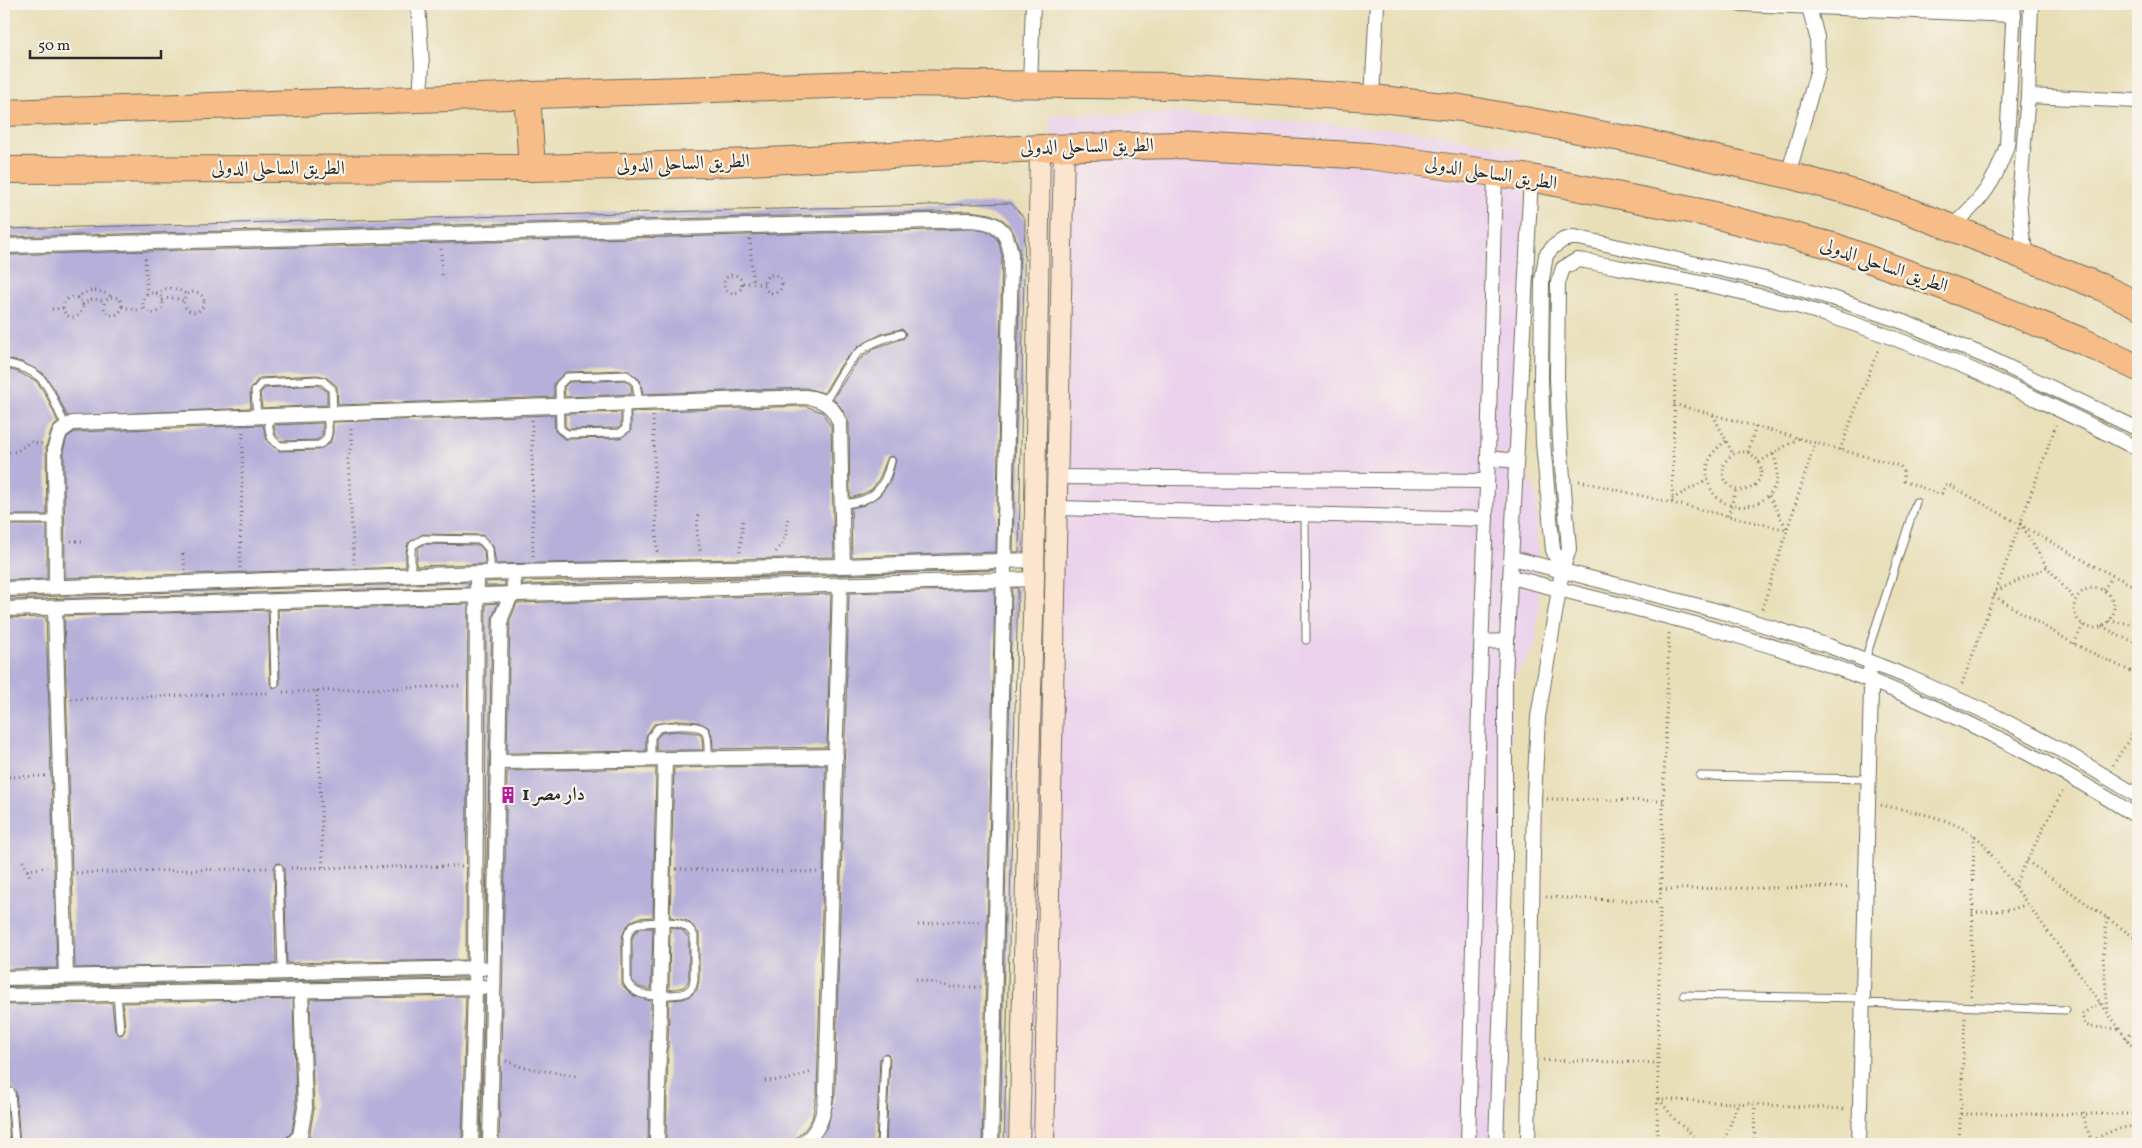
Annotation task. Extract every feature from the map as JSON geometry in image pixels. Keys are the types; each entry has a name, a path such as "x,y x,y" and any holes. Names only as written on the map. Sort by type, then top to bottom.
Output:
{"highway":[{"path":"4,113 527,94 889,84 1176,86 1372,98 1461,108 1549,124 1637,141 1788,175 1851,192 1951,227 2101,287 2138,304"},
{"path":"527,94 532,168"},
{"name":"الطريق الساحلى الدولى","path":"4,170 532,168 706,164 1052,148 1180,145 1369,156 1531,178 1710,214 1833,246 1959,292 2082,341 2138,368"}],"street":[{"path":"418,4 422,65 420,99"},
{"path":"1030,84 1034,4"},
{"path":"1372,98 1377,4"},
{"path":"1741,4 1809,7 2014,9 2007,145 2002,162 1987,192 1973,208 1951,227"},
{"path":"2029,258 2022,236 2019,198 2028,96 2032,4"},
{"path":"1788,175 1818,69 1817,37 1809,7"},
{"path":"2028,96 2138,100"},
{"path":"1044,1144 1058,477 1052,148"},
{"path":"1019,1144 1034,569 1052,148"},
{"path":"1468,1144 1495,173"},
{"path":"1496,1144 1506,876 1505,677 1531,178"},
{"path":"4,246 976,221 994,224 1003,232 1009,243 1011,255 991,1144"},
{"path":"1562,571 1553,550 1543,443 1541,379 1542,280 1546,255 1563,240 1574,237 1586,238 1765,280 1840,300 1906,323 1985,356 2138,429"},
{"path":"1553,247 1570,263"},
{"path":"1528,1144 1534,798 1538,717 1562,571 1569,549 1557,378 1558,283 1559,275 1563,268 1577,260 1585,261 1677,278 1762,297 1834,317 1884,334 1980,372 2138,448"},
{"path":"56,587 55,447 60,432 66,426 80,422 806,398 825,402 832,408 840,424 843,566"},
{"path":"1488,458 1516,461"},
{"path":"1058,477 1487,481"},
{"path":"1057,508 1486,519"},
{"path":"1512,558 1758,622 1865,660 1957,698 2033,735 2138,796"},
{"path":"4,589 513,572 1004,561 1034,569"},
{"path":"4,609 1003,580 1034,569"},
{"path":"490,1144 501,618 514,588 513,572"},
{"path":"471,1144 475,987 477,596 484,573"},
{"path":"1511,577 1774,647 1870,681 1970,723 2070,776 2138,818"},
{"path":"802,1144 818,1129 823,1119 826,1094 840,585"},
{"path":"55,608 66,976"},
{"path":"1482,642 1508,641"},
{"path":"1860,1144 1870,681 1865,660"},
{"path":"498,762 836,756"},
{"path":"657,1144 665,760"},
{"path":"4,978 494,968"},
{"path":"4,996 494,986"},
{"path":"292,1144 300,1136 305,1108 301,990"}],"lane":[{"path":"825,402 846,367 860,350 879,339 901,334"},
{"path":"4,363 21,366 37,373 47,384 66,426"},
{"path":"627,375 636,383 633,404 626,429 620,433 563,432 560,429 559,385 567,377 627,375"},
{"path":"323,381 332,389 330,414 328,436 323,444 277,445 256,416 255,391 262,383 323,381"},
{"path":"842,504 861,503 876,493 887,478 891,461"},
{"path":"1865,660 1916,502"},
{"path":"1305,515 1306,640"},
{"path":"4,520 55,520"},
{"path":"411,576 411,552 413,545 424,539 481,540 489,549 484,573"},
{"path":"273,602 275,683"},
{"path":"651,760 651,737 658,728 698,726 706,732 708,759"},
{"path":"1700,776 1868,779"},
{"path":"279,868 282,972"},
{"path":"640,923 681,923 691,930 694,936 693,987 688,992 682,994 660,995 640,994 630,987 627,982 627,938 629,931 633,926 640,923"},
{"path":"117,994 120,1030"},
{"path":"1684,995 2066,1010"},
{"path":"881,1144 885,1058"},
{"path":"11,1092 15,1144"}],"path":[{"path":"749,226 753,284"},
{"path":"441,234 442,275"},
{"path":"144,242 147,296 144,299 145,308"},
{"path":"773,274 778,276 783,284 778,292 773,294 765,289 764,284 768,276 773,274"},
{"path":"732,275 741,278 743,283 738,292 734,293 725,289 724,285 728,276 732,275"},
{"path":"1672,500 1677,278"},
{"path":"743,283 764,284"},
{"path":"147,296 168,288 175,288 187,295"},
{"path":"77,298 82,304 81,312 73,317 65,313 63,308 67,299 77,298 88,290 101,291 118,299 122,307"},
{"path":"192,292 201,295 204,304 201,309 192,311 188,309 185,300 187,295 192,292"},
{"path":"156,294 162,299 174,298 185,300"},
{"path":"82,304 93,299 105,301 113,297"},
{"path":"122,307 136,310 145,308 152,313 160,311 162,299"},
{"path":"105,301 104,310 112,315 120,311 122,307"},
{"path":"52,309 63,308"},
{"path":"1840,450 1884,334"},
{"path":"653,403 657,570"},
{"path":"1674,404 1902,467 1904,481 1939,494 1943,492 1945,485 1950,484 2138,588"},
{"path":"532,407 533,572"},
{"path":"1957,698 2062,410"},
{"path":"350,413 351,445 348,459 355,577"},
{"path":"1713,414 1733,454"},
{"path":"240,581 256,416"},
{"path":"1748,452 1756,426"},
{"path":"1759,462 1799,438"},
{"path":"1726,441 1713,453 1709,461 1708,479 1716,495 1731,505 1739,507 1755,505 1769,496 1774,488 1778,471 1773,454"},
{"path":"4,452 16,452 30,442 55,447"},
{"path":"1758,622 1815,442"},
{"path":"1748,452 1757,458 1761,475 1759,481 1749,489 1736,489 1730,486 1724,476 1725,463 1733,454 1748,452"},
{"path":"1563,477 1672,500 1787,530"},
{"path":"1672,500 1708,479"},
{"path":"1728,516 1736,489"},
{"path":"1769,496 1787,530"},
{"path":"767,567 786,537 788,515"},
{"path":"698,516 697,536 706,569"},
{"path":"738,568 743,517"},
{"path":"2020,522 2047,567 2075,600"},
{"path":"1995,592 2047,567"},
{"path":"2104,590 2112,574"},
{"path":"2087,589 2104,590 2109,594 2114,604 2114,610 2109,621 2102,626 2089,628 2083,625 2076,617 2075,600 2078,595 2087,589"},
{"path":"1994,596 2074,644 2138,675"},
{"path":"1657,1144 1660,902 1669,619"},
{"path":"2109,621 2138,625"},
{"path":"2074,644 2083,625"},
{"path":"2102,626 2119,636 2138,643"},
{"path":"317,691 323,868"},
{"path":"2106,777 2138,725"},
{"path":"4,777 60,776"},
{"path":"2014,886 2070,776"},
{"path":"1534,798 1664,801"},
{"path":"1867,802 1948,821 1974,835 1982,842 2138,1054"},
{"path":"1959,1144 1968,1007 1974,835"},
{"path":"23,861 31,879"},
{"path":"2026,861 2138,940"},
{"path":"27,870 63,865"},
{"path":"663,869 832,873"},
{"path":"1661,889 1865,887"},
{"path":"1532,896 1660,902"},
{"path":"1972,913 2010,910 2028,904"},
{"path":"2107,918 2103,957 2105,995 2109,1014"},
{"path":"918,925 952,921 996,923"},
{"path":"916,979 951,987 994,987"},
{"path":"2100,1003 2082,1014 2085,1024 2091,1027 2120,1028"},
{"path":"2126,1038 2138,1025"},
{"path":"492,1055 522,1067 576,1076"},
{"path":"1530,1060 1658,1063"},
{"path":"765,1080 786,1080 827,1067"},
{"path":"1658,1098 1860,1110"},
{"path":"1658,1098 1676,1121 1704,1144"},
{"path":"1724,1144 1738,1103"},
{"path":"1754,1144 1755,1104"},
{"path":"1961,1114 2083,1112 2138,1114"},
{"path":"2083,1112 2086,1127 2092,1141"},
{"path":"2088,1144 2114,1130 2138,1126"}],"shaded area":[{"path":"1188,113 1413,131 1520,149 1529,233 1526,320 1525,468 1536,494 1539,603 1535,647 1511,681 1506,1144 1030,1144 1051,115"}],"building":[{"path":"1011,203 1025,219 1019,552 1013,552 1020,253 1015,235 1010,226 1003,220 990,214 970,211 4,237 4,229"},
{"path":"970,229 985,231 993,235 999,242 1002,256 996,552 852,557 851,508 864,505 879,496 890,482 896,460 893,456 888,457 880,477 872,489 850,498 849,423 842,409 833,398 858,361 875,348 904,338 906,333 902,329 883,333 859,346 842,363 824,393 806,388 643,394 640,380 627,370 566,372 554,383 554,397 338,405 337,386 326,377 317,375 259,378 250,390 251,408 67,416 55,390 43,373 22,362 4,358 4,255"},
{"path":"4,368 18,372 36,381 46,395 58,422 52,429 46,447 47,515 4,515"},
{"path":"625,380 631,386 632,394 565,397 564,387 569,382"},
{"path":"317,385 327,391 327,405 262,408 260,393 265,388"},
{"path":"805,406 822,412 831,426 834,557 496,564 493,546 483,535 423,534 408,543 406,567 65,578 64,448 67,437 75,432 263,425 267,441 279,451 318,450 330,443 333,433 333,422 554,415 555,431 564,439 620,438 631,431 631,412"},
{"path":"621,412 621,426 618,428 569,429 565,426 565,414"},
{"path":"323,423 322,435 317,440 282,441 276,435 274,425"},
{"path":"4,525 47,525 47,579 4,580"},
{"path":"424,544 479,545 484,551 485,564 416,566 418,548"},
{"path":"995,570 843,575 830,575"},
{"path":"830,575 523,585 522,581"},
{"path":"505,581 505,586 486,586 486,582"},
{"path":"468,582 468,587 4,600 4,598"},
{"path":"1012,588 1018,588 1004,1144 1000,1144"},
{"path":"995,589 982,1144 886,1144 890,1058 885,1053 880,1058 876,1144 815,1144 828,1125 835,1094 849,593"},
{"path":"831,594 827,747 713,749 712,735 708,727 698,722 682,720 654,724 646,736 646,751 507,753 510,620 517,603"},
{"path":"498,603 492,618 485,960 486,604"},
{"path":"468,604 466,960 287,963 284,868 279,863 274,868 276,964 75,968 64,616 268,610 270,683 272,687 276,688 280,683 278,610"},
{"path":"46,617 57,968 4,969 4,618"},
{"path":"676,731 699,733 702,738 703,750 656,750 656,739 661,733"},
{"path":"826,765 817,1093 812,1119 793,1144 666,1144 669,1000 683,999 690,996 697,990 699,980 699,933 688,921 670,917 674,768"},
{"path":"656,768 653,917 639,918 632,921 625,928 622,938 622,985 634,996 651,1001 648,1144 499,1144 507,771"},
{"path":"670,927 682,930 689,938 689,980 684,987 669,990"},
{"path":"641,928 653,928 651,990 639,987 632,980 632,939 635,932"},
{"path":"466,977 466,979 4,987"},
{"path":"466,996 462,1144 304,1144 309,1138 314,1108 310,999"},
{"path":"293,999 296,1107 292,1132 283,1144 20,1144 16,1092 11,1087 6,1092 10,1144 4,1144 4,1005 112,1003 115,1031 120,1035 125,1030 123,1003"},
{"path":"484,999 481,1144 480,1144"}],"place":[{"name":"دار مصر 1","path":"508,795"}]}
